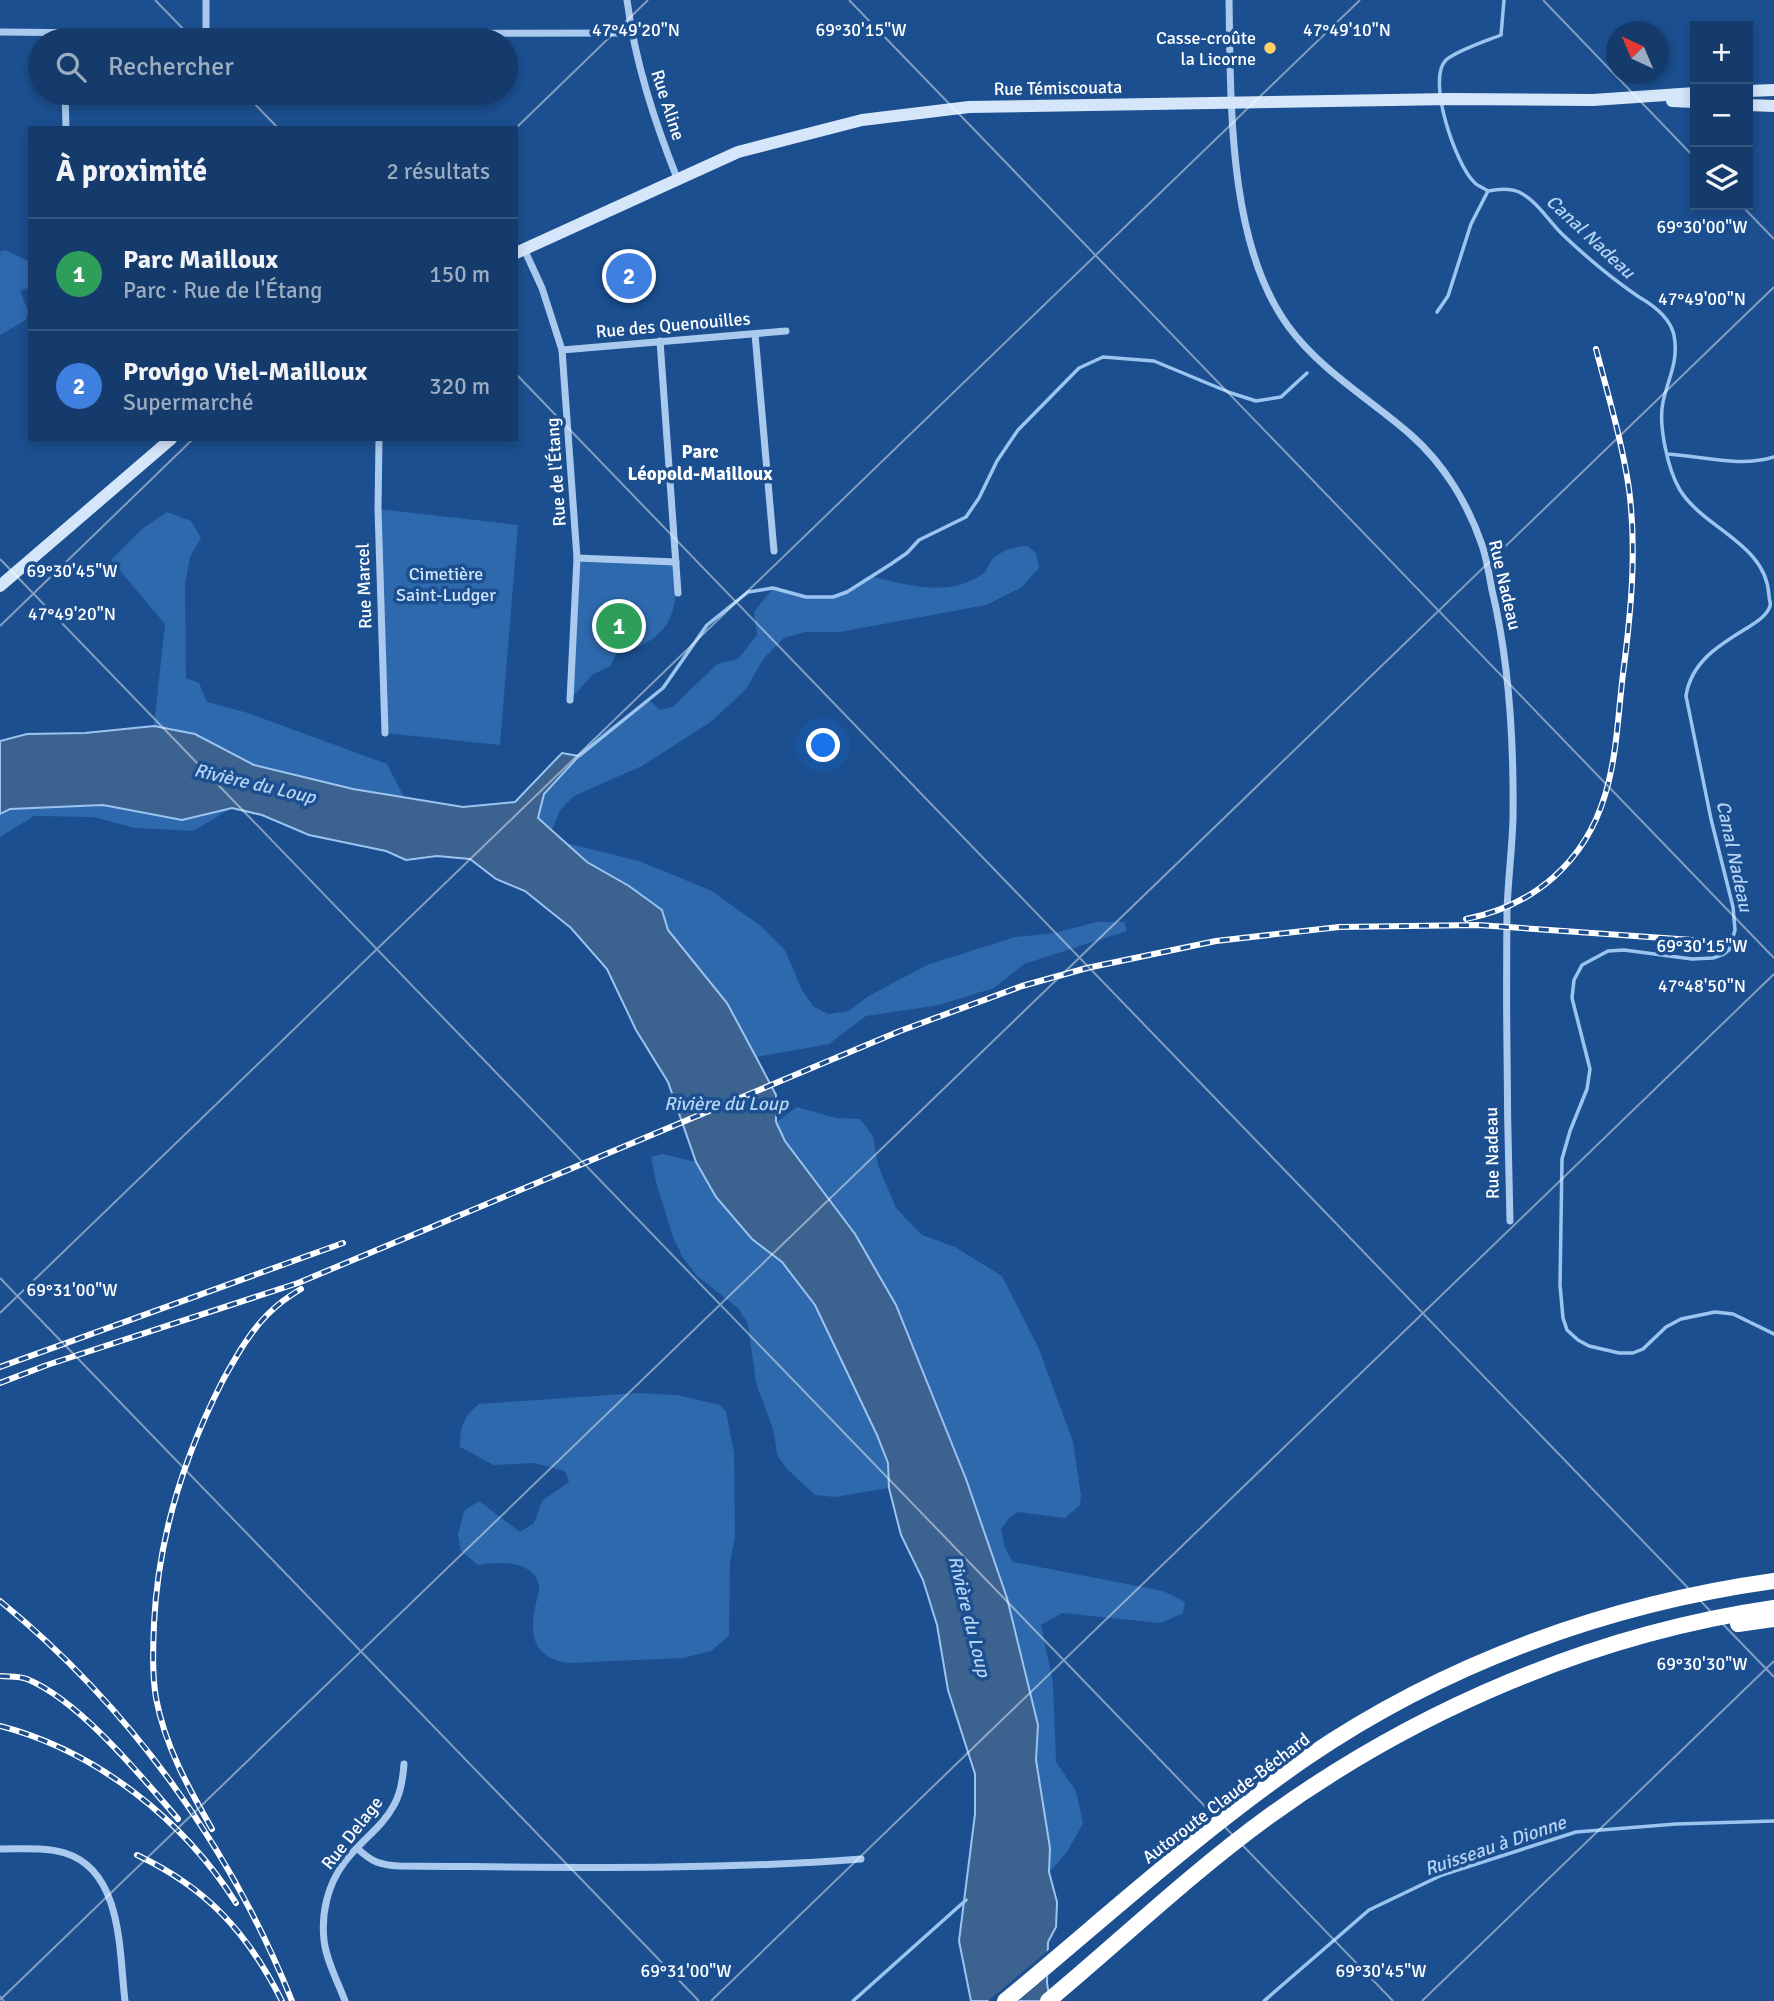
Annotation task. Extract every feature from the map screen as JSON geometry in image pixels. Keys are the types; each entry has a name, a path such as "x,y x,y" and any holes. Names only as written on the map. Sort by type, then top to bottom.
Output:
{"highway":[{"path":"1541,1639 1600,1615 1664,1594 1774,1572"},
{"name":"Autoroute Claude-Béchard","path":"1005,2001 1228,1816 1346,1732 1429,1686 1541,1639 1598,1620 1665,1601 1774,1581"},
{"path":"1048,2001 1266,1819 1331,1774 1394,1737 1474,1698 1581,1655 1675,1628 1774,1608"},
{"path":"1394,1737 1501,1693 1593,1660 1713,1628 1774,1619"}],"main road":[{"path":"1753,91 1774,90"},
{"name":"Rue Témiscouata","path":"1626,98 1690,93"},
{"name":"Rue Témiscouata","path":"520,251 738,152 862,120 969,107 1435,99 1626,98 1690,102"},
{"path":"1753,105 1774,106"},
{"path":"0,586 169,441"}],"street":[{"path":"206,0 206,28"},
{"name":"Rue Aline","path":"627,0 631,33 657,129 677,178"},
{"name":"Rue Nadeau","path":"1228,0 1231,103 1238,188 1253,247 1270,296 1289,327 1320,361 1413,437 1436,461 1466,507 1482,545 1498,618 1512,715 1513,819 1507,908 1506,1072 1510,1221"},
{"path":"0,32 28,34"},
{"path":"518,34 631,33"},
{"path":"65,105 66,126"},
{"name":"Rue de l'Étang","path":"520,251 542,288 562,350 577,558 570,700"},
{"name":"Rue des Quenouilles","path":"562,350 786,331"},
{"path":"755,334 774,551"},
{"path":"660,341 678,593"},
{"name":"Rue Marcel","path":"379,441 378,509 384,733"},
{"path":"577,558 676,562"},
{"name":"Rue Delage","path":"345,2001 324,1944 325,1905 344,1863 396,1804 402,1786 404,1764"},
{"path":"0,1849 49,1850 67,1854 92,1868 108,1893 114,1911 125,2001"},
{"path":"358,1849 380,1865 399,1866 568,1867 793,1863 861,1859"}],"green space":[{"path":"5,250 28,261 28,288 20,291 28,311 26,320 0,335 0,252"},
{"name":"Cimetière Saint-Ludger","path":"378,509 518,525 500,745 385,733"},
{"path":"167,512 191,521 201,538 190,557 185,584 186,678 199,683 207,702 248,713 387,764 404,797 353,789 254,765 195,734 154,726 165,624 111,560 142,529"},
{"path":"1027,546 1036,553 1039,568 1022,587 986,605 840,632 805,632 784,638 764,658 746,689 712,721 642,766 574,796 560,810 552,830 538,818 544,794 593,739 649,700 660,710 674,706 717,664 738,659 757,635 754,612 773,588 823,597 844,591 870,576 913,586 956,586 983,574 999,554"},
{"path":"577,558 676,562 677,580 673,610 660,632 635,648 617,653 610,666 592,675 570,700"},
{"path":"103,805 182,820 232,808 193,831 135,828 93,817 34,816 0,837 0,814 10,809"},
{"path":"566,843 639,861 712,891 762,927 785,950 802,990 813,1006 828,1014 849,1011 867,997 927,965 1015,937 1055,933 1096,922 1124,922 1127,931 1024,964 994,988 939,1005 866,1016 829,1044 756,1057 727,1003 668,930 662,910 629,886 587,862"},
{"path":"797,1107 836,1118 860,1119 873,1136 878,1165 896,1208 922,1235 955,1247 1002,1276 1039,1349 1073,1442 1080,1505 1065,1518 1018,1512 1010,1517 1001,1529 1005,1548 1013,1562 1163,1591 1185,1602 1183,1613 1161,1623 1062,1613 1041,1625 1053,1683 1056,1762 1076,1791 1083,1823 1067,1852 1049,1872 1050,1848 1036,1759 1038,1725 1007,1599 966,1479 896,1305 855,1234 785,1141 776,1122"},
{"path":"663,1154 696,1162 716,1197 752,1239 782,1262 815,1305 877,1435 888,1463 889,1488 835,1497 815,1495 786,1468 777,1455 774,1432 756,1383 748,1324 738,1308 697,1276 682,1256 673,1237 651,1157"},
{"path":"637,1393 677,1395 720,1405 726,1411 734,1453 735,1538 730,1562 729,1636 711,1651 683,1658 569,1663 558,1661 542,1652 534,1638 533,1619 539,1588 536,1577 530,1571 514,1564 478,1565 461,1551 458,1535 464,1511 479,1501 520,1532 534,1523 542,1501 569,1482 565,1471 534,1463 494,1465 460,1447 462,1428 469,1413 479,1404"}],"water":[{"name":"Rivière du Loup","path":"154,726 195,734 254,765 353,789 463,807 515,802 562,753 579,756 544,794 538,818 587,862 629,886 662,910 668,930 727,1003 776,1095 776,1122 785,1141 855,1234 896,1305 966,1479 1007,1598 1038,1725 1036,1760 1050,1848 1049,1872 1057,1902 1056,1927 1048,1942 1047,1983 1050,2001 971,2001 959,1941 975,1814 975,1774 948,1690 937,1625 923,1580 901,1535 889,1488 888,1463 815,1305 782,1262 752,1239 716,1197 696,1162 668,1082 636,1030 607,969 571,928 525,891 496,879 470,859 437,856 406,860 386,851 309,835 262,815 232,808 182,820 103,805 10,809 0,814 0,741 27,734 85,733"}],"pier":[{"path":"1051,1948 1051,1973 1018,2001 988,2001"}],"waterway":[{"path":"1488,191 1474,182 1459,158 1446,122 1439,85 1441,70 1446,60 1465,49 1501,35 1504,0"},
{"name":"Canal Nadeau","path":"1488,191 1512,190 1525,196 1537,205 1579,250 1655,308 1669,323 1674,335 1675,353 1663,402 1662,423 1672,471 1680,490 1691,504 1733,538 1758,563 1766,578 1770,604 1760,619 1717,648 1700,664 1686,696 1711,819 1733,907 1735,930 1729,950 1713,958 1692,959 1624,950 1608,951 1582,965 1574,980 1572,998 1590,1069 1587,1089 1562,1159 1560,1285 1563,1318 1567,1330 1578,1340 1589,1346 1619,1353 1633,1353 1643,1349 1666,1327 1681,1319 1715,1312 1733,1314 1774,1334"},
{"path":"1437,312 1448,296 1471,224 1488,191"},
{"path":"579,756 663,688 707,625 748,592 773,588 806,597 833,597 847,592 891,564 919,540 966,517 979,498 997,461 1018,430 1079,368 1103,357 1154,361 1256,401 1281,397 1307,373"},
{"path":"1667,454 1734,461 1774,457"},
{"name":"Ruisseau à Dionne","path":"1264,2001 1369,1910 1442,1875 1576,1832 1676,1824 1774,1821"},
{"path":"853,2001 966,1900"}],"railway":[{"path":"1466,919 1514,904 1554,877 1584,841 1596,819 1609,780 1617,735 1628,628 1633,535 1626,471 1596,349"},
{"path":"0,1383 47,1365 298,1283 900,1031 1022,986 1087,968 1216,941 1339,927 1478,925 1721,942"},
{"path":"0,1367 343,1243"},
{"path":"212,1829 171,1749 156,1698 153,1670 154,1633 161,1560 175,1498 185,1468 223,1380 261,1321 301,1289"},
{"path":"0,1601 47,1642 91,1686 133,1733 171,1782 238,1888 292,2001"},
{"path":"0,1676 27,1679 68,1704 108,1741 178,1819"},
{"path":"0,1726 36,1737 70,1752 134,1792 190,1843 215,1872 236,1903"},
{"path":"137,1855 184,1882 223,1914 269,1976 282,2001"}],"place":[{"name":"Casse-croûte la Licorne","path":"1270,48"},
{"name":"Provigo Viel-Mailloux","path":"629,276"},
{"name":"Parc Mailloux","path":"619,626"}],"district":[{"name":"Parc Léopold-Mailloux","path":"700,462"}]}
